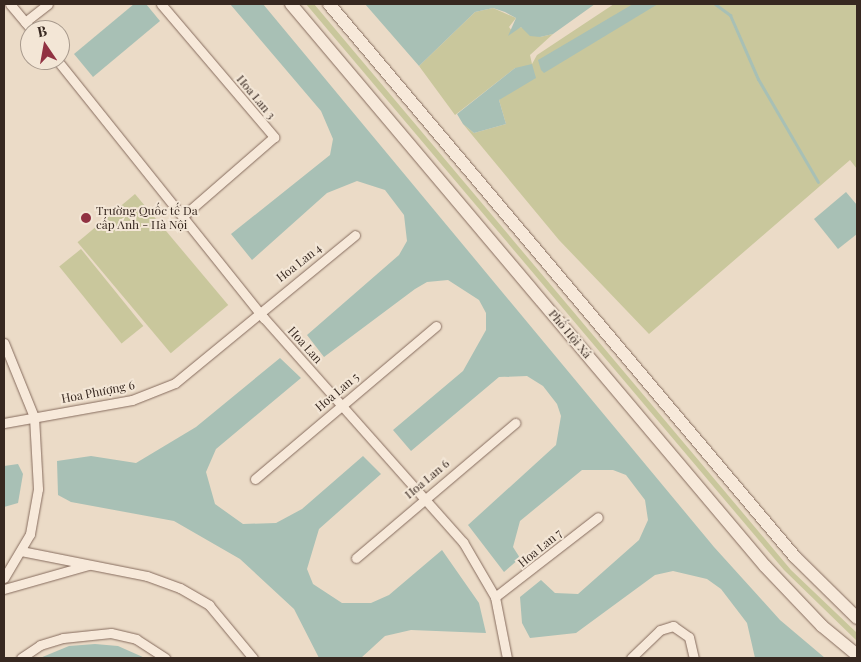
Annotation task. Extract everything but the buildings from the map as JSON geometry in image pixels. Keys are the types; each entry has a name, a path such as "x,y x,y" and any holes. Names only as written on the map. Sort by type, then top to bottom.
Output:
{"main road":[{"name":"Phố Hội Xá","path":"292,4 765,566 822,626 857,655"},
{"path":"329,4 795,557 857,618"}],"street":[{"path":"10,4 24,20"},
{"path":"28,20 48,4"},
{"name":"Hoa Lan 3","path":"161,4 274,137 183,216"},
{"name":"Hoa Lan","path":"65,70 259,310 463,542 495,597 507,658"},
{"name":"Hoa Lan 4","path":"259,310 355,235"},
{"name":"Hoa Phượng 6","path":"4,423 132,400 161,390 175,383 259,310"},
{"name":"Hoa Lan 5","path":"255,479 436,326"},
{"path":"4,343 34,417 38,490 30,534 4,578"},
{"name":"Hoa Lan 6","path":"356,558 425,497 515,423"},
{"name":"Hoa Lan 7","path":"495,597 598,517"},
{"path":"21,551 92,564 180,588 209,605 253,658"},
{"path":"4,589 92,564"},
{"path":"631,658 660,630 673,626 686,632 694,646 694,658"},
{"path":"21,658 40,645 63,638 111,633 136,639 165,658"}],"shaded area":[{"path":"134,4 146,4 160,21 93,77 74,54"},
{"path":"230,4 263,4 714,547 780,620 825,658 755,658 747,623 721,589 707,579 673,571 655,575 576,633 530,638 522,623 520,597 541,580 555,593 578,594 639,540 648,520 645,500 626,475 613,470 582,470 520,521 513,547 520,558 504,572 468,525 556,445 561,416 557,404 543,386 527,376 499,377 411,451 393,430 463,371 486,330 486,313 479,300 448,280 427,282 324,357 307,335 399,255 407,241 404,215 385,190 357,181 327,193 252,260 231,234 330,155 333,139 321,111"},
{"path":"306,4 314,4 791,570 857,633 857,641 784,570"},
{"path":"365,4 595,4 553,34 540,37 530,36 521,27 508,36 516,18 505,12 493,8 475,12 419,66"},
{"path":"614,4 857,4 857,169 850,160 649,334 559,240 463,124 474,133 506,124 499,100 527,68 515,68 455,115 419,66 475,12 493,8 516,18 509,27 512,31 521,27 540,37 553,34 530,55 532,64 537,55"},
{"path":"633,4 658,4 544,73 541,70 538,60"},
{"path":"532,64 536,78 499,100 506,124 474,133 463,124 457,114 515,68"},
{"path":"846,192 857,205 857,234 838,249 814,219"},
{"path":"135,194 228,305 171,353 78,242"},
{"path":"81,249 143,326 122,344 59,267"},
{"path":"280,358 301,378 216,449 206,472 215,504 243,524 276,523 302,509 363,456 381,474 319,529 307,569 313,584 342,603 371,603 389,595 442,550 479,603 486,633 411,630 385,636 361,658 319,658 294,609 240,559 174,521 71,502 58,495 57,461 91,456 136,463 196,427"},
{"path":"18,464 23,474 18,503 4,507 4,466"},
{"path":"95,644 118,646 145,658 40,658 69,646"}],"waterway":[{"path":"715,4 730,15 758,79 818,182"}],"place":[{"name":"Trường Quốc tế Đa cấp Anh - Hà Nội","path":"86,218"}]}
